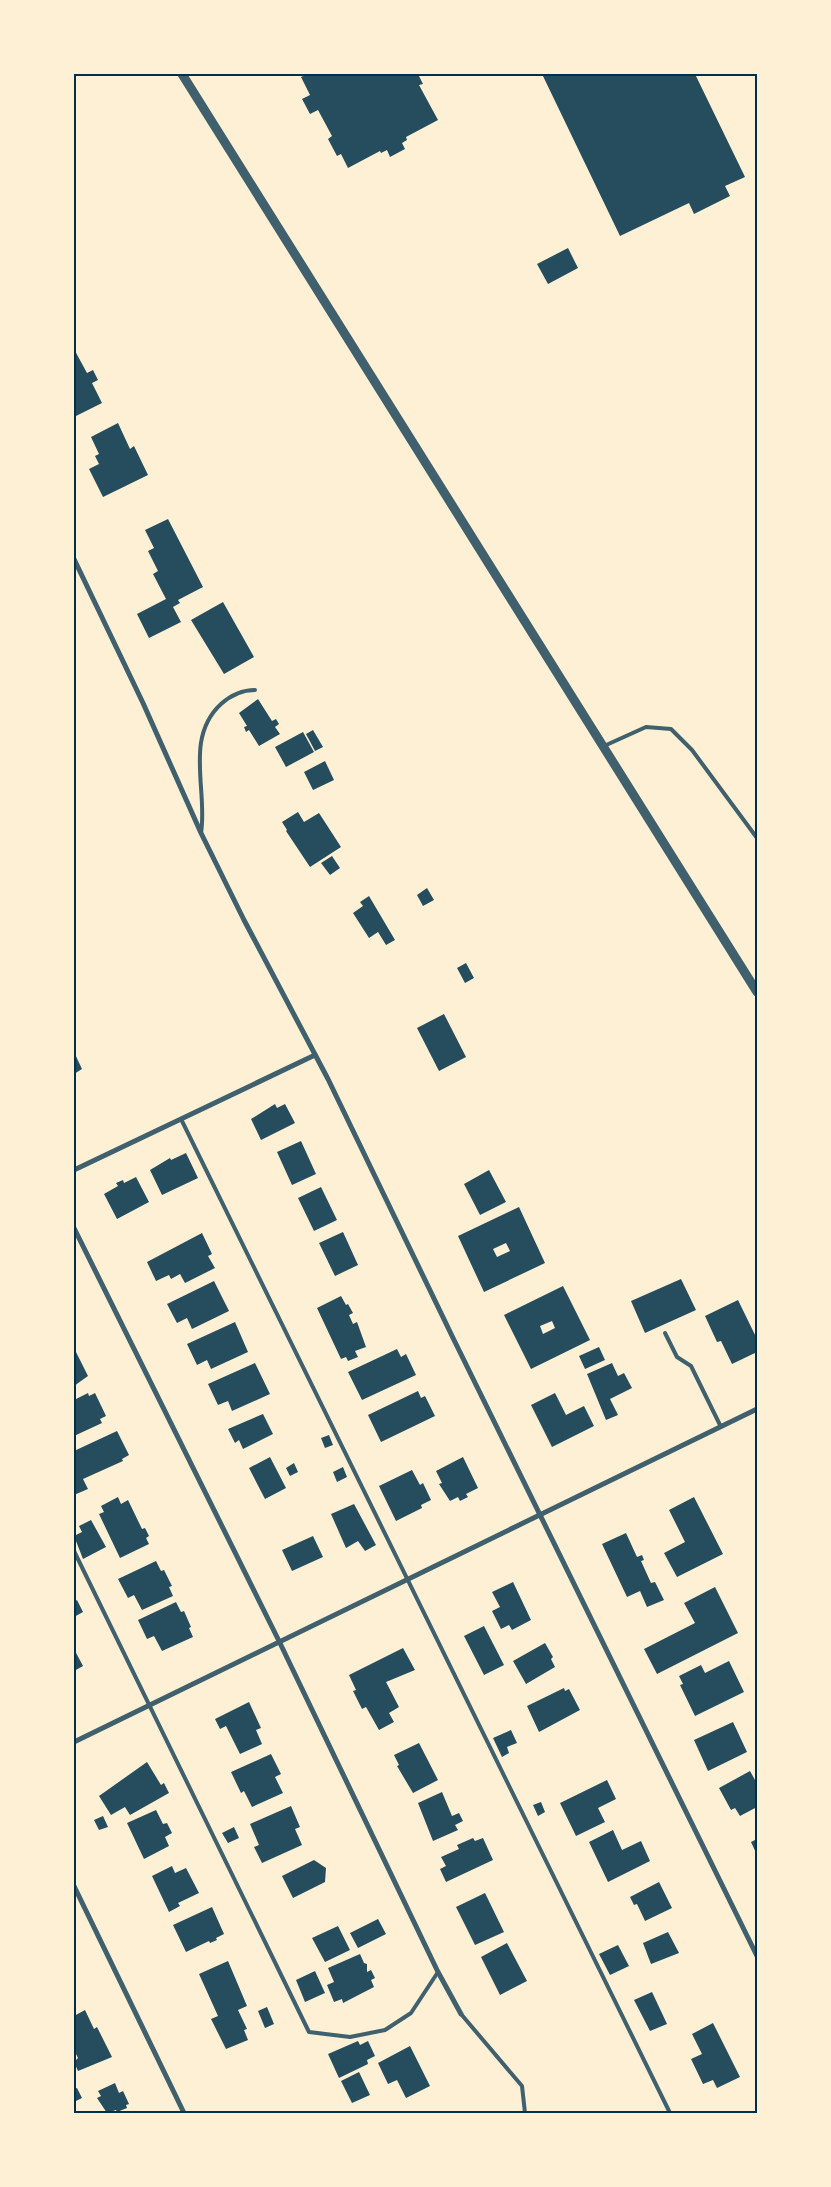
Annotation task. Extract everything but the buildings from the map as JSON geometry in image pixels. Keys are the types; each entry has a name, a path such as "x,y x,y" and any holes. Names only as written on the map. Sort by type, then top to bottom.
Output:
{"street":[{"path":"182,74 757,992"},
{"path":"74,559 143,703 201,833 315,1055 757,1956"},
{"path":"74,1170 315,1055"},
{"path":"74,1228 279,1641 438,1972 461,2014"},
{"path":"74,1742 757,1409"},
{"path":"74,1886 184,2113"}],"lane":[{"path":"201,833 204,815 200,767 203,733 214,711 230,696 256,690"},
{"path":"604,746 646,727 671,729 692,750 757,838"},
{"path":"181,1119 670,2113"},
{"path":"665,1333 677,1357 692,1366 721,1426"},
{"path":"74,1551 309,2032 350,2037 385,2030 411,2013 438,1972"},
{"path":"461,2014 522,2086 525,2113"}]}
